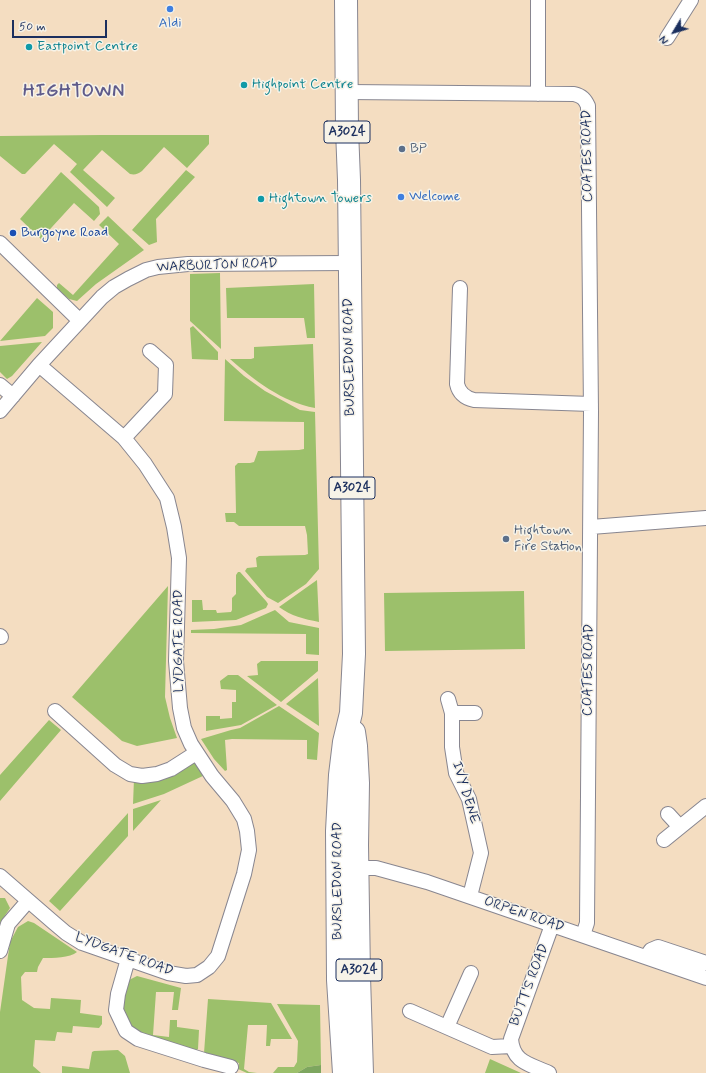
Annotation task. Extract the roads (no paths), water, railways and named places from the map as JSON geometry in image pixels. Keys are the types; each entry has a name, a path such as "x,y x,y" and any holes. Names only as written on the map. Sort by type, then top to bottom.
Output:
{"main road":[{"name":"BURSLEDON ROAD","path":"346,0 354,654 351,713 344,742 340,775 337,831 347,868 359,976 362,1073"},
{"name":"BURSLEDON ROAD","path":"344,1073 338,980 347,868"}],"street":[{"path":"538,0 538,94"},
{"path":"667,38 690,0"},
{"name":"COATES ROAD","path":"347,92 574,94 581,95 586,100 588,106 591,526 587,923 583,935"},
{"path":"0,243 79,320"},
{"name":"WARBURTON ROAD","path":"0,411 39,365 102,296 114,287 146,270 158,267 188,264 349,263"},
{"path":"460,288 457,384 458,389 464,396 474,400 591,404"},
{"path":"124,438 165,394 166,365 150,351"},
{"name":"LYDGATE ROAD","path":"0,876 66,933 82,943 168,973 186,976 197,975 209,968 218,956 223,944 244,874 249,850 244,819 233,801 212,776 196,753 184,728 177,681 176,648 179,558 174,527 166,498 145,464 124,438 39,365"},
{"path":"0,385 13,396"},
{"path":"591,526 706,518"},
{"name":"IVY DENE","path":"470,896 481,853 469,799 456,773 452,747 450,706 475,713"},
{"path":"55,711 115,765 130,774 142,776 157,774 171,769 196,753"},
{"path":"664,840 706,806"},
{"path":"668,814 680,827"},
{"name":"ORPEN ROAD","path":"347,868 376,868 427,882 706,978"},
{"path":"0,951 8,924 28,901"},
{"name":"BUTT'S ROAD","path":"549,1073 519,1059 511,1046 511,1038 552,925"},
{"path":"646,957 651,950 658,947 706,963"},
{"path":"128,959 118,994 116,1010 126,1031 142,1041 231,1067"},
{"path":"447,1027 471,973"},
{"name":"BUTT'S ROAD","path":"410,1012 492,1047 511,1046"}],"place":[{"name":"Aldi","path":"170,9"},
{"name":"Eastpoint Centre","path":"29,47"},
{"name":"Highpoint Centre","path":"244,85"},
{"name":"BP","path":"402,149"},
{"name":"Welcome","path":"401,197"},
{"name":"Hightown Towers","path":"261,199"},
{"name":"Burgoyne Road","path":"13,233"},
{"name":"Hightown Fire Station","path":"506,539"}],"district":[{"name":"HIGHTOWN","path":"74,92"}]}
